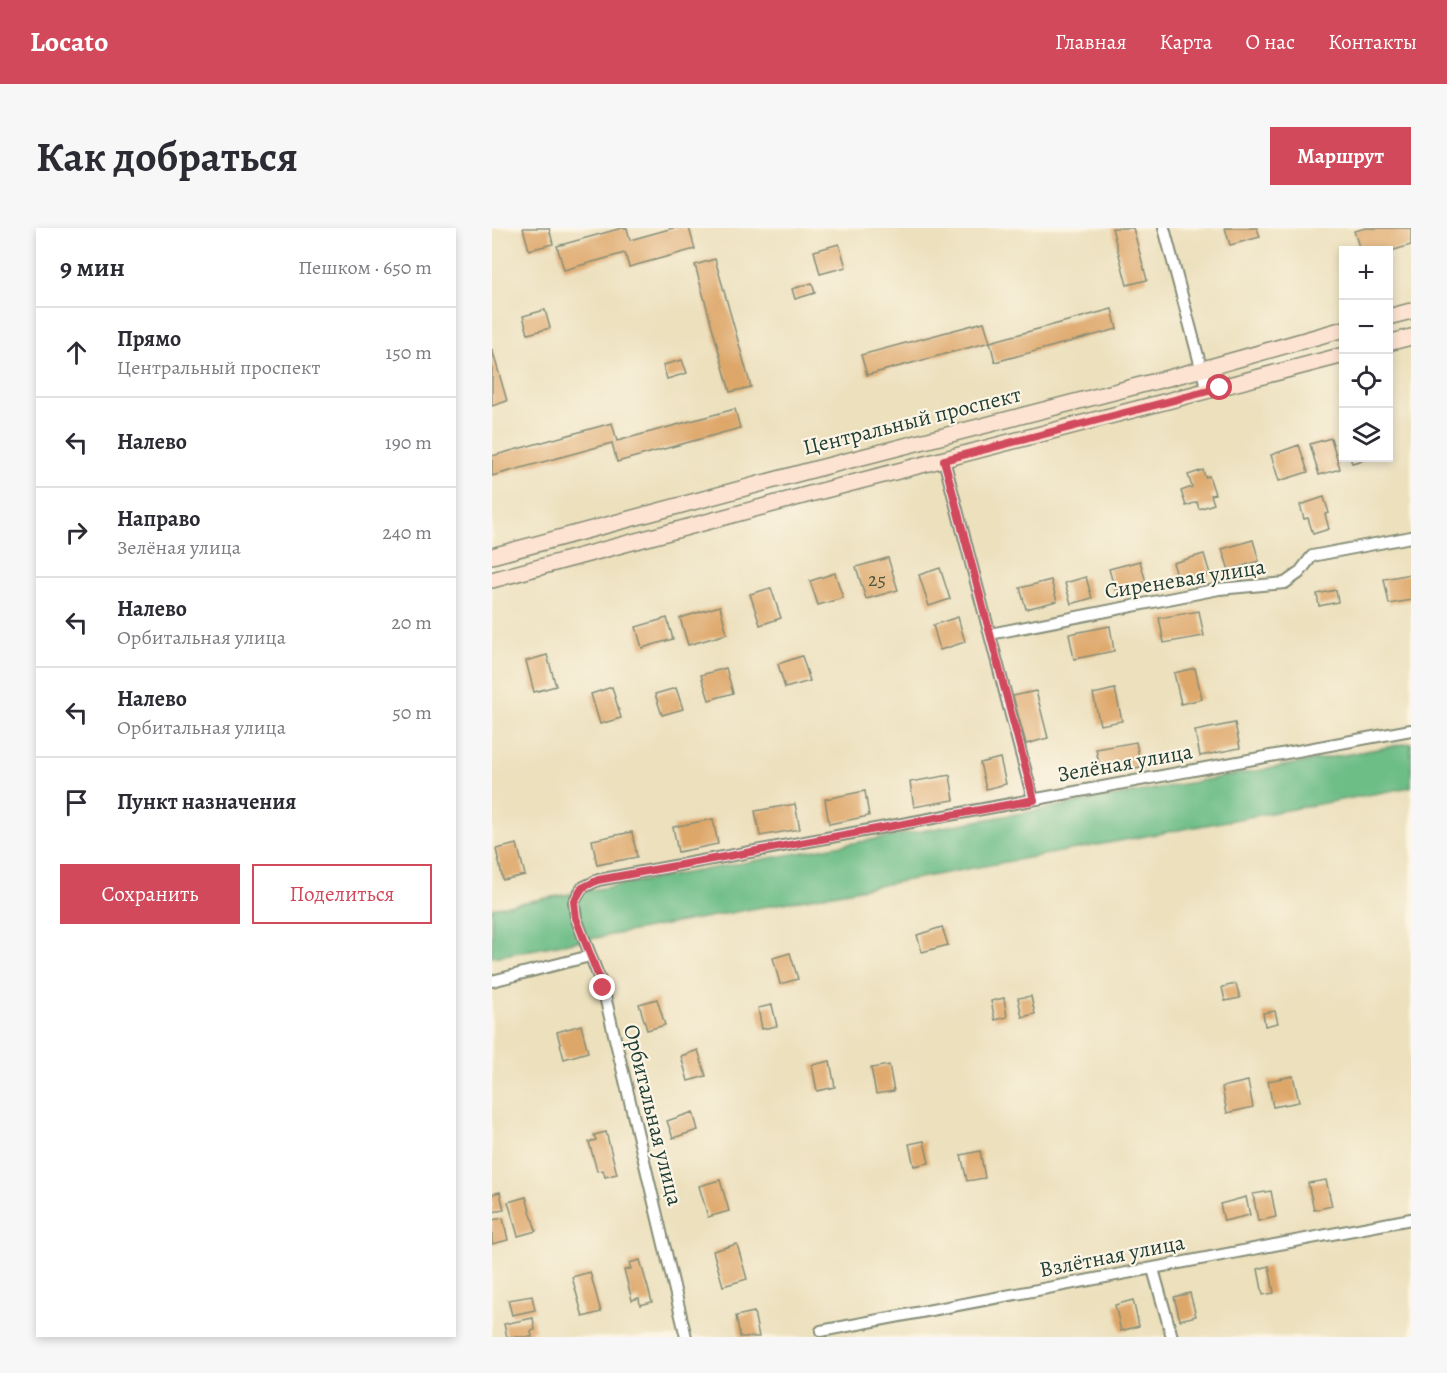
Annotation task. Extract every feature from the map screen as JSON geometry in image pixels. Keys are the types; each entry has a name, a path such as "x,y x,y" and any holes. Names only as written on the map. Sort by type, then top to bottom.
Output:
{"street":[{"path":"1164,228 1208,390"},
{"path":"1393,316 1411,311"},
{"name":"Центральный проспект","path":"492,556 1203,369 1339,330"},
{"path":"1393,342 1411,337"},
{"name":"Центральный проспект","path":"492,580 799,497 1339,356"},
{"path":"944,460 1034,800"},
{"name":"Сиреневая улица","path":"990,634 1219,589 1285,583 1299,573 1312,556 1411,537"},
{"name":"Зелёная улица","path":"598,880 1411,730"},
{"name":"Орбитальная улица","path":"598,880 582,888 574,902 576,918 603,988 686,1337"},
{"path":"492,981 590,956"},
{"name":"Взлётная улица","path":"821,1330 1411,1219"},
{"path":"1153,1269 1172,1337"}],"green space":[{"path":"1411,743 1411,787 492,957 492,908"}],"building":[{"path":"523,228 549,228 553,244 529,250"},
{"path":"627,228 630,240 673,228 689,228 695,249 629,267 625,253 564,270 557,246"},
{"path":"1112,228 1133,228 1147,280 1127,285"},
{"path":"1225,228 1257,228 1260,237 1230,245"},
{"path":"1366,228 1411,228 1411,245 1393,250 1393,246 1359,246 1354,231"},
{"path":"839,244 846,267 820,274 814,251"},
{"path":"715,259 751,387 730,392 695,265"},
{"path":"812,283 815,293 795,299 792,289"},
{"path":"1112,309 1117,329 995,362 990,342"},
{"path":"545,310 550,328 528,334 523,316"},
{"path":"984,322 990,342 867,375 861,355"},
{"path":"492,349 507,401 492,406"},
{"path":"682,360 687,373 667,379 663,365"},
{"path":"735,409 740,428 617,462 612,443 492,476 492,456 612,423 617,441"},
{"path":"1331,438 1340,469 1319,475 1310,444"},
{"path":"1299,445 1308,472 1279,481 1271,455"},
{"path":"1203,470 1205,477 1209,476 1215,494 1211,495 1214,504 1199,509 1197,502 1186,506 1181,491 1192,487 1188,475"},
{"path":"1324,497 1329,513 1325,514 1329,529 1313,534 1308,518 1304,519 1300,505"},
{"path":"1253,540 1259,561 1229,570 1222,549"},
{"path":"1204,554 1210,574 1180,584 1173,563"},
{"path":"888,558 898,590 866,599 856,567"},
{"path":"1140,561 1146,582 1115,590 1109,569"},
{"path":"940,568 950,599 929,606 919,575"},
{"path":"835,573 843,598 818,605 810,581"},
{"path":"1411,574 1411,600 1389,604 1384,579"},
{"path":"1086,577 1092,598 1071,604 1065,583"},
{"path":"1051,580 1057,601 1026,609 1020,588"},
{"path":"771,588 781,618 760,625 750,594"},
{"path":"1336,590 1338,602 1319,606 1317,594"},
{"path":"720,606 727,634 688,645 680,618"},
{"path":"1199,611 1204,636 1164,643 1159,618"},
{"path":"958,617 965,642 940,650 933,625"},
{"path":"667,618 673,639 642,648 636,627"},
{"path":"1110,626 1114,651 1074,659 1069,634"},
{"path":"547,655 556,686 534,692 526,661"},
{"path":"802,656 810,681 785,688 778,664"},
{"path":"726,668 733,693 709,700 701,675"},
{"path":"1195,668 1202,699 1181,704 1174,673"},
{"path":"612,687 621,718 600,724 591,694"},
{"path":"676,688 683,709 662,715 655,694"},
{"path":"1115,689 1122,721 1100,725 1093,694"},
{"path":"1036,691 1048,738 1026,744 1013,696"},
{"path":"1235,723 1240,748 1200,756 1195,731"},
{"path":"1136,742 1141,767 1101,774 1096,749"},
{"path":"1000,758 1006,784 986,789 980,763"},
{"path":"950,775 954,800 914,807 910,782"},
{"path":"865,791 869,816 829,824 825,799"},
{"path":"795,804 800,829 760,836 755,811"},
{"path":"713,819 718,844 678,852 673,827"},
{"path":"632,832 637,857 597,865 592,840"},
{"path":"517,844 525,875 503,880 496,849"},
{"path":"942,927 948,945 922,952 917,935"},
{"path":"790,953 798,979 780,984 773,958"},
{"path":"1236,984 1240,998 1225,1001 1222,987"},
{"path":"1031,996 1035,1014 1022,1017 1018,998"},
{"path":"1004,998 1007,1017 995,1020 991,1001"},
{"path":"657,999 665,1025 647,1030 639,1004"},
{"path":"772,1005 777,1026 762,1029 758,1008"},
{"path":"1275,1011 1278,1023 1265,1026 1263,1013"},
{"path":"581,1025 588,1052 564,1059 557,1032"},
{"path":"698,1050 706,1076 688,1081 681,1056"},
{"path":"830,1061 835,1087 817,1091 812,1065"},
{"path":"889,1065 894,1091 876,1094 871,1068"},
{"path":"1293,1076 1299,1102 1273,1107 1268,1081"},
{"path":"1248,1081 1253,1107 1227,1113 1222,1087"},
{"path":"693,1112 698,1130 673,1138 667,1121"},
{"path":"606,1132 617,1174 605,1177 603,1170 597,1171 589,1142 596,1140 594,1135"},
{"path":"924,1141 929,1163 914,1166 909,1144"},
{"path":"980,1151 985,1178 967,1181 961,1155"},
{"path":"720,1180 729,1211 708,1217 699,1186"},
{"path":"1326,1180 1332,1206 1314,1210 1308,1183"},
{"path":"1271,1191 1276,1217 1258,1221 1253,1194"},
{"path":"500,1192 504,1210 492,1212 492,1194"},
{"path":"526,1197 536,1231 518,1236 508,1202"},
{"path":"1246,1197 1250,1215 1224,1221 1220,1204"},
{"path":"503,1218 508,1240 492,1244 492,1220"},
{"path":"737,1244 747,1279 723,1286 713,1251"},
{"path":"640,1260 652,1302 640,1305 639,1298 632,1300 624,1270 631,1269 629,1263"},
{"path":"1269,1266 1274,1293 1263,1295 1258,1269"},
{"path":"590,1272 601,1312 583,1317 572,1277"},
{"path":"1190,1293 1196,1316 1180,1320 1174,1297"},
{"path":"532,1296 535,1310 512,1315 508,1300"},
{"path":"1133,1300 1139,1326 1121,1331 1115,1305"},
{"path":"754,1312 759,1337 740,1337 736,1316"},
{"path":"533,1318 535,1330 531,1331 532,1337 507,1337 504,1324"}],"route":[{"path":"603,988 576,918 574,902 582,888 598,880 1034,800 944,460 1220,388"}]}
